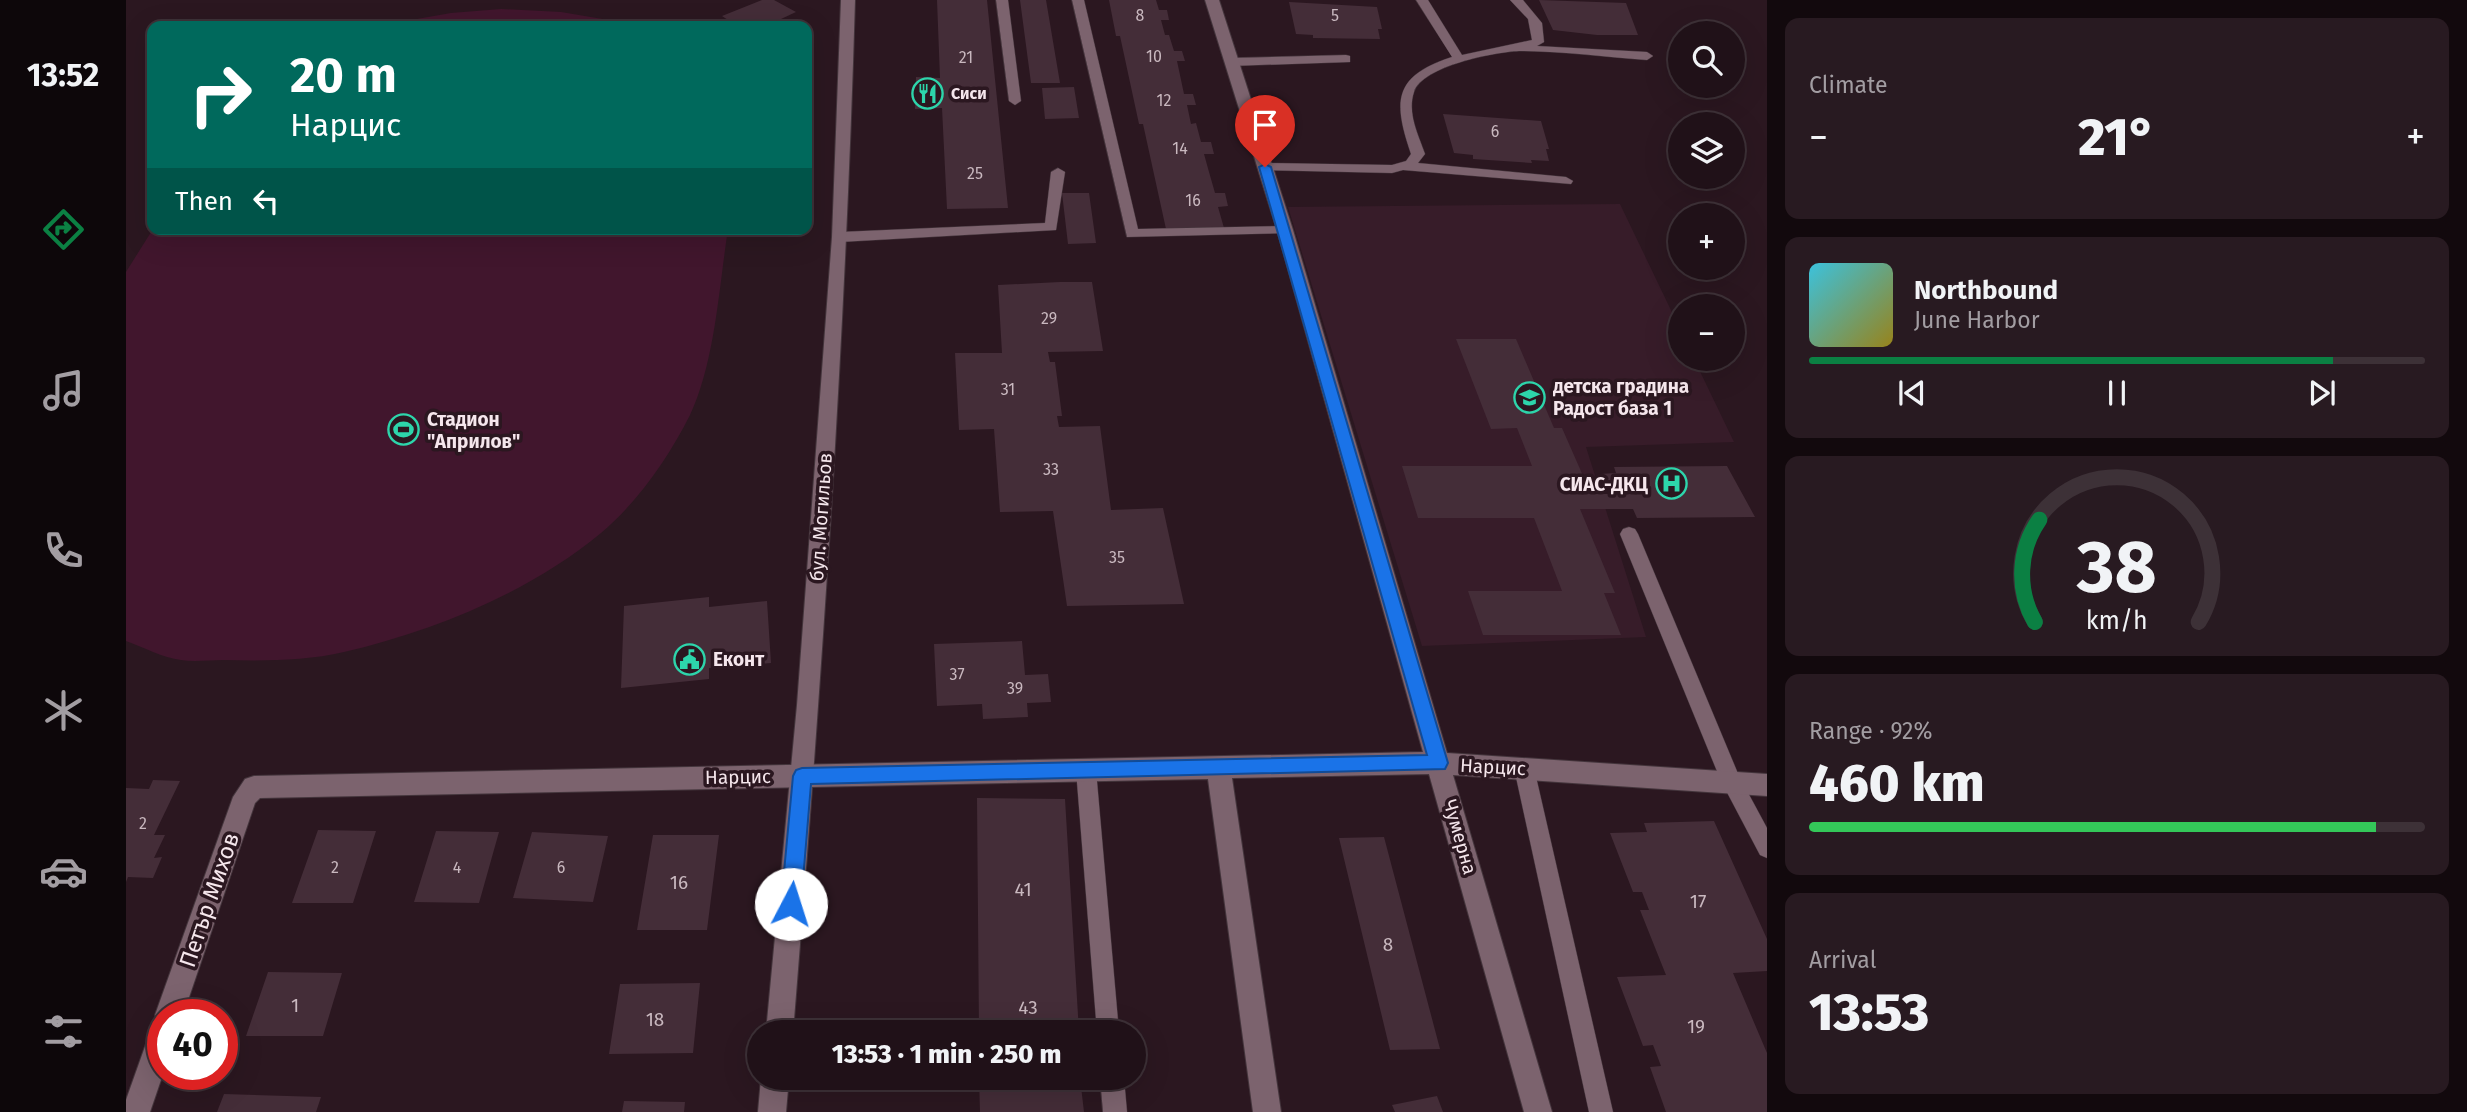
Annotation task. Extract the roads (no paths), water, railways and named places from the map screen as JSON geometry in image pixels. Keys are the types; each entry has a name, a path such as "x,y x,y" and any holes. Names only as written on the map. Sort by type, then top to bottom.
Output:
{"street":[{"name":"бул. Могильов","path":"780,1020 802,776 840,237 848,0"},
{"name":"Чумерна","path":"1212,0 1285,230 1538,1112"},
{"name":"Нарцис","path":"254,788 1439,763 1767,785"},
{"path":"1218,767 1267,1112"},
{"name":"Петър Михов","path":"175,999 245,797 254,788"},
{"path":"136,1112 147,1080"},
{"path":"772,1112 774,1090"}],"lane":[{"path":"1002,0 1015,101"},
{"path":"1078,0 1132,234 1285,230"},
{"path":"1422,0 1459,59"},
{"path":"1516,0 1533,15 1540,28 1538,41 1523,49"},
{"path":"1402,166 1410,164 1418,154 1405,106 1407,93 1414,79 1429,69 1459,59 1523,49 1647,56"},
{"path":"1231,62 1346,59"},
{"path":"1265,167 1402,166 1566,181"},
{"path":"840,237 1051,227 1058,172"},
{"path":"1629,534 1731,781 1767,848"},
{"path":"1524,768 1601,1112"},
{"path":"1086,770 1107,1020"},
{"path":"1113,1090 1115,1112"}],"place":[{"name":"Сиси","path":"928,93"},
{"name":"детска градина Радост база 1","path":"1530,397"},
{"name":"Стадион \"Априлов\"","path":"404,430"},
{"name":"СИАС-ДКЦ","path":"1671,484"},
{"name":"Еконт","path":"690,659"}]}
